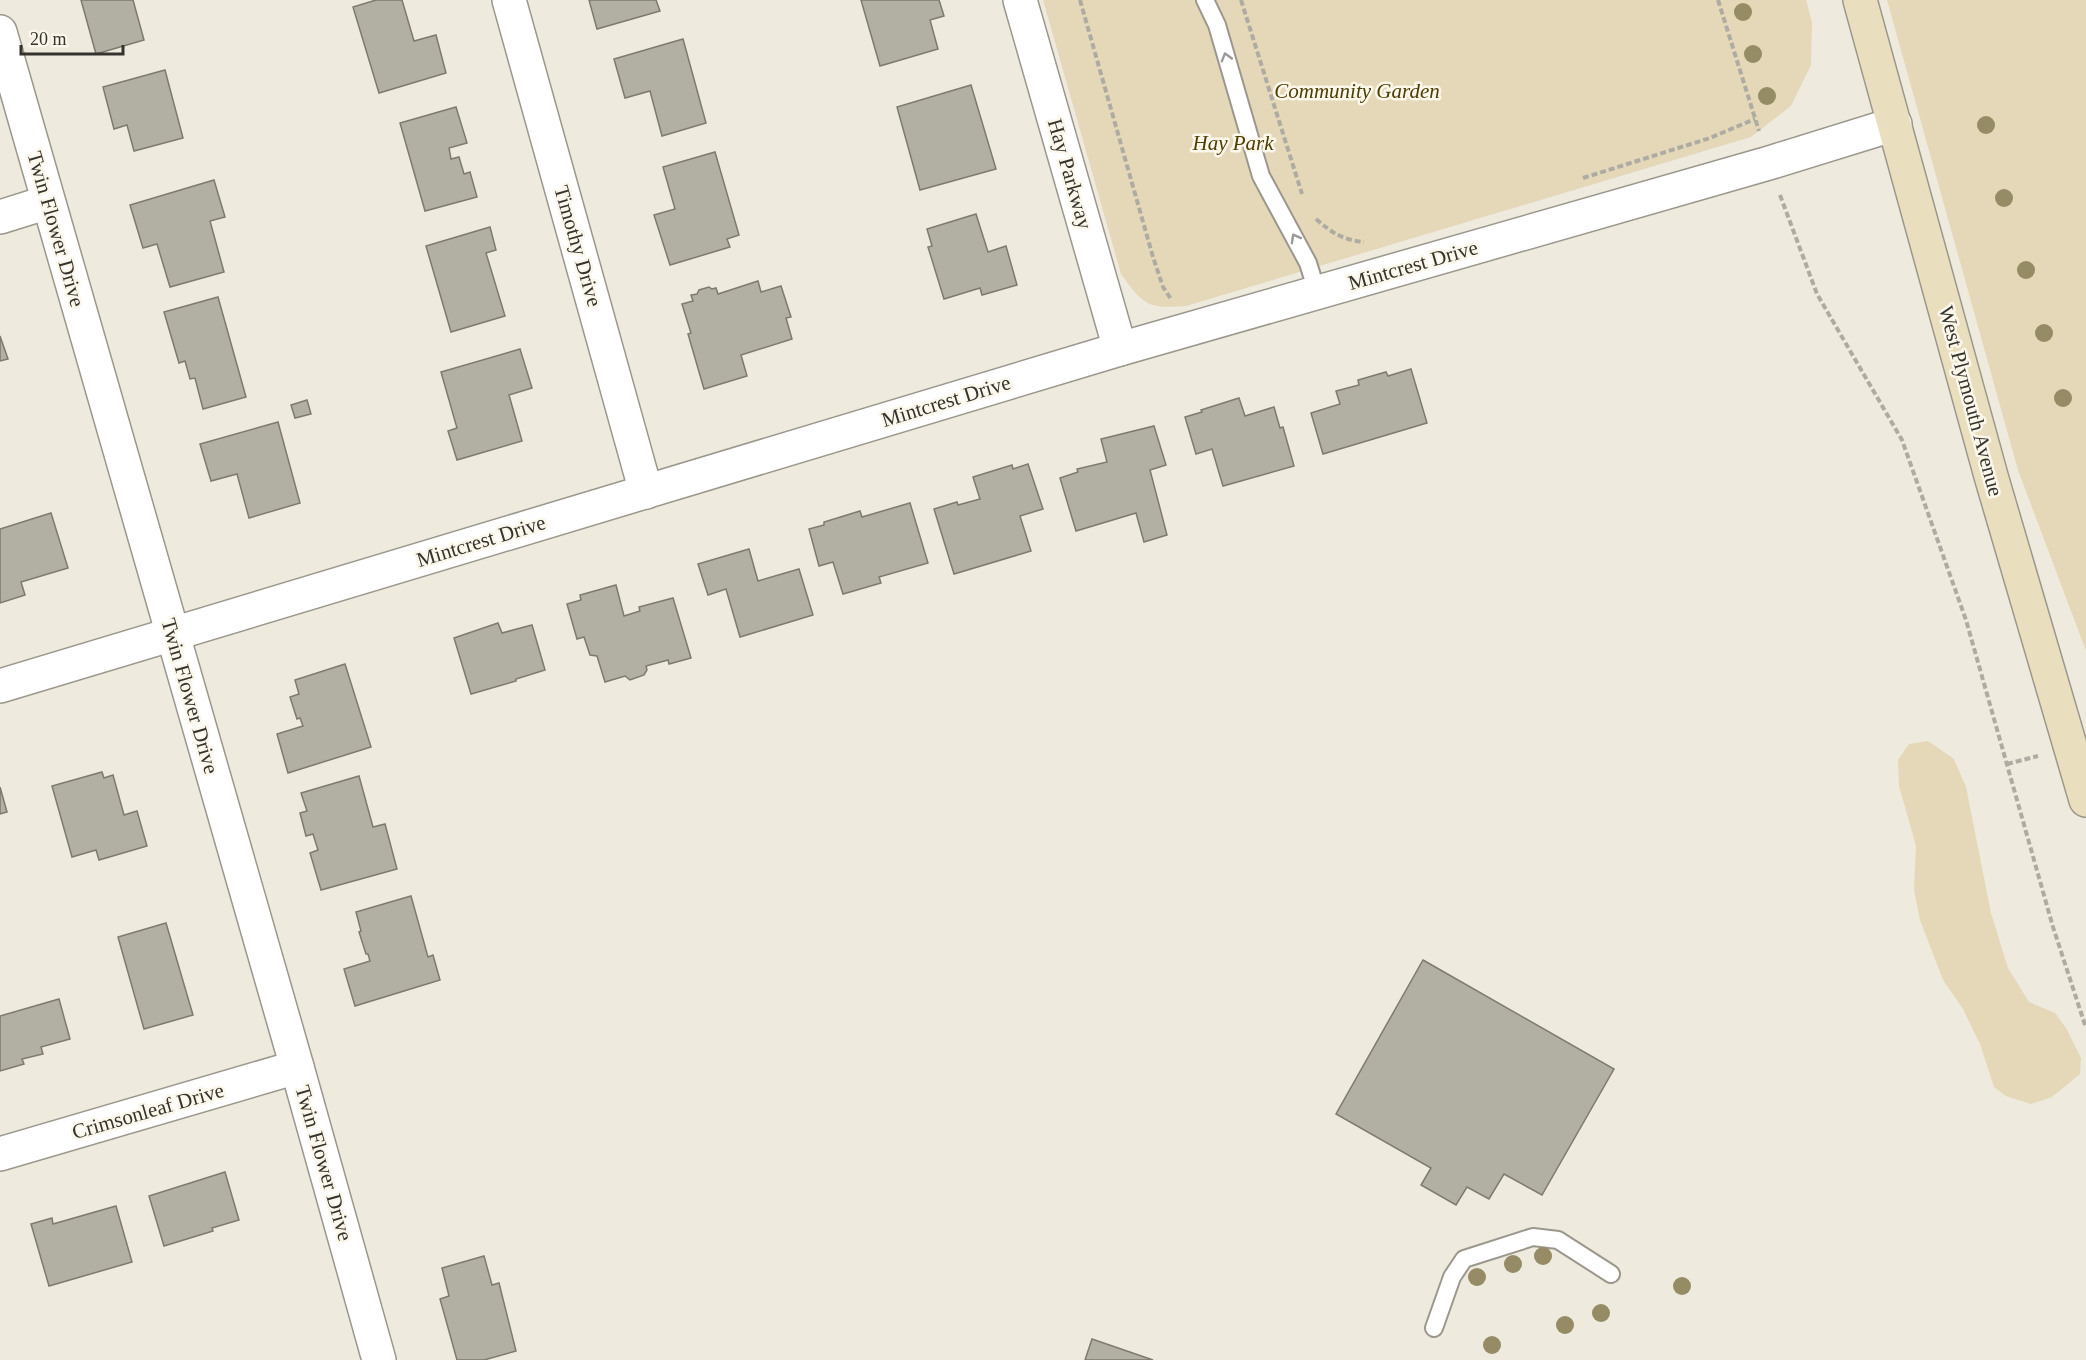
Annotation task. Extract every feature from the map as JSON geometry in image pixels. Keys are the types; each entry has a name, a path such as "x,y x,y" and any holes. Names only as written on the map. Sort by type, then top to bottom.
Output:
{"main road":[{"name":"West Plymouth Avenue","path":"1860,0 1991,476 2086,800"}],"street":[{"name":"Timothy Drive","path":"508,0 646,492"},
{"name":"Hay Parkway","path":"1020,0 1120,349"},
{"name":"Twin Flower Drive","path":"0,32 379,1360"},
{"name":"Mintcrest Drive","path":"0,686 1120,349 1769,163 1895,124"},
{"path":"0,218 48,202"},
{"name":"Crimsonleaf Drive","path":"0,1154 297,1067"}],"lane":[{"path":"1205,0 1217,25 1261,176 1308,263 1317,292"},
{"path":"1434,1328 1452,1277 1464,1258 1533,1237 1558,1240 1611,1274"}],"path":[{"path":"1080,0 1162,287 1172,301 1179,300"},
{"path":"1241,0 1305,200"},
{"path":"1719,0 1769,163 1817,294 1902,440 1965,620 2053,927 2086,1028"},
{"path":"1577,180 1710,138 1755,119"},
{"path":"1312,216 1331,232 1352,240 1369,242"}],"green space":[{"name":"Hay Park","path":"1043,0 1806,0 1812,22 1811,65 1791,106 1751,137 1186,306 1163,307 1141,299 1121,274"},
{"path":"1887,0 2086,0 2086,651 2018,470"},
{"path":"1928,741 1954,759 1966,787 1991,913 2008,968 2029,1002 2055,1013 2066,1028 2081,1058 2080,1074 2052,1097 2031,1104 2006,1096 1994,1087 1980,1044 1963,1009 1943,980 1920,920 1914,890 1916,846 1899,786 1898,760 1909,744"}],"building":[{"path":"81,0 133,0 144,40 96,54"},
{"path":"376,0 402,0 414,41 436,35 446,73 379,93 353,7"},
{"path":"589,0 656,0 660,11 597,29"},
{"path":"861,0 939,0 944,16 930,20 938,49 880,66"},
{"path":"683,39 706,123 662,136 650,91 625,98 614,59"},
{"path":"165,70 183,138 134,151 127,125 114,129 103,87"},
{"path":"971,85 996,169 920,190 897,107"},
{"path":"456,107 467,143 449,148 451,159 459,157 464,174 470,172 477,197 425,211 400,123"},
{"path":"715,152 739,235 727,239 730,247 670,265 654,215 675,209 663,167"},
{"path":"214,180 225,217 210,221 224,272 170,287 157,244 143,248 130,205"},
{"path":"976,214 988,252 1006,246 1017,285 982,295 980,288 944,299 928,247 932,246 927,229"},
{"path":"490,227 496,250 486,253 505,316 451,332 426,246"},
{"path":"758,281 761,292 781,286 791,317 786,318 792,339 741,355 747,376 704,389 682,304 693,301 691,295 697,294 699,290 709,287 716,288 718,294"},
{"path":"218,297 246,397 203,409 195,378 190,379 185,361 179,363 164,312"},
{"path":"0,336 8,359 0,361"},
{"path":"520,349 532,388 509,395 522,441 457,460 448,431 457,428 441,372"},
{"path":"1411,369 1427,423 1323,454 1311,413 1340,404 1336,391 1359,385 1358,380 1386,372 1388,376"},
{"path":"1239,398 1245,416 1274,407 1280,428 1283,427 1294,466 1223,486 1212,449 1196,454 1185,417"},
{"path":"307,400 311,414 295,418 291,405"},
{"path":"278,422 300,503 249,518 237,474 211,481 200,444"},
{"path":"1154,426 1166,465 1150,470 1167,535 1144,542 1136,513 1076,531 1060,478 1078,472 1077,469 1107,462 1101,439"},
{"path":"1028,464 1043,509 1020,516 1031,551 954,574 934,509 957,502 958,505 980,499 973,477 1012,465 1013,469"},
{"path":"910,503 928,563 879,577 881,583 843,594 833,562 819,566 809,529 860,511 862,517"},
{"path":"51,513 68,568 21,582 25,595 0,603 0,529"},
{"path":"749,549 758,581 799,569 813,615 740,637 726,589 708,595 698,564"},
{"path":"616,585 624,616 640,611 639,607 673,598 691,658 669,664 668,660 646,666 647,670 644,675 630,680 625,676 605,682 597,656 590,655 584,637 577,639 567,604 581,600 580,595"},
{"path":"498,623 502,633 532,625 545,670 471,694 454,638"},
{"path":"345,664 371,747 288,773 277,734 303,726 300,718 297,719 290,697 299,694 295,680"},
{"path":"102,772 104,778 113,775 124,815 137,811 147,846 99,860 96,850 72,857 52,786"},
{"path":"359,776 373,827 385,824 397,869 321,890 310,853 318,850 313,834 306,836 300,813 307,811 301,793"},
{"path":"0,787 7,812 0,814"},
{"path":"411,896 428,957 433,955 440,980 355,1006 344,969 370,961 359,932 361,931 356,912"},
{"path":"166,923 193,1015 144,1029 118,937"},
{"path":"1423,960 1614,1069 1542,1195 1504,1174 1489,1199 1467,1187 1456,1205 1421,1185 1431,1168 1336,1114"},
{"path":"59,999 70,1039 41,1047 43,1054 22,1059 24,1064 0,1071 0,1016"},
{"path":"225,1172 239,1220 212,1228 213,1231 164,1246 149,1196"},
{"path":"116,1206 132,1262 49,1286 31,1224 52,1218 53,1224"},
{"path":"484,1256 492,1285 499,1283 516,1351 484,1360 457,1360 440,1299 449,1296 442,1268"},
{"path":"1092,1339 1153,1360 1085,1360"}],"park label":[{"name":"Community Garden","path":"1357,91"}]}
